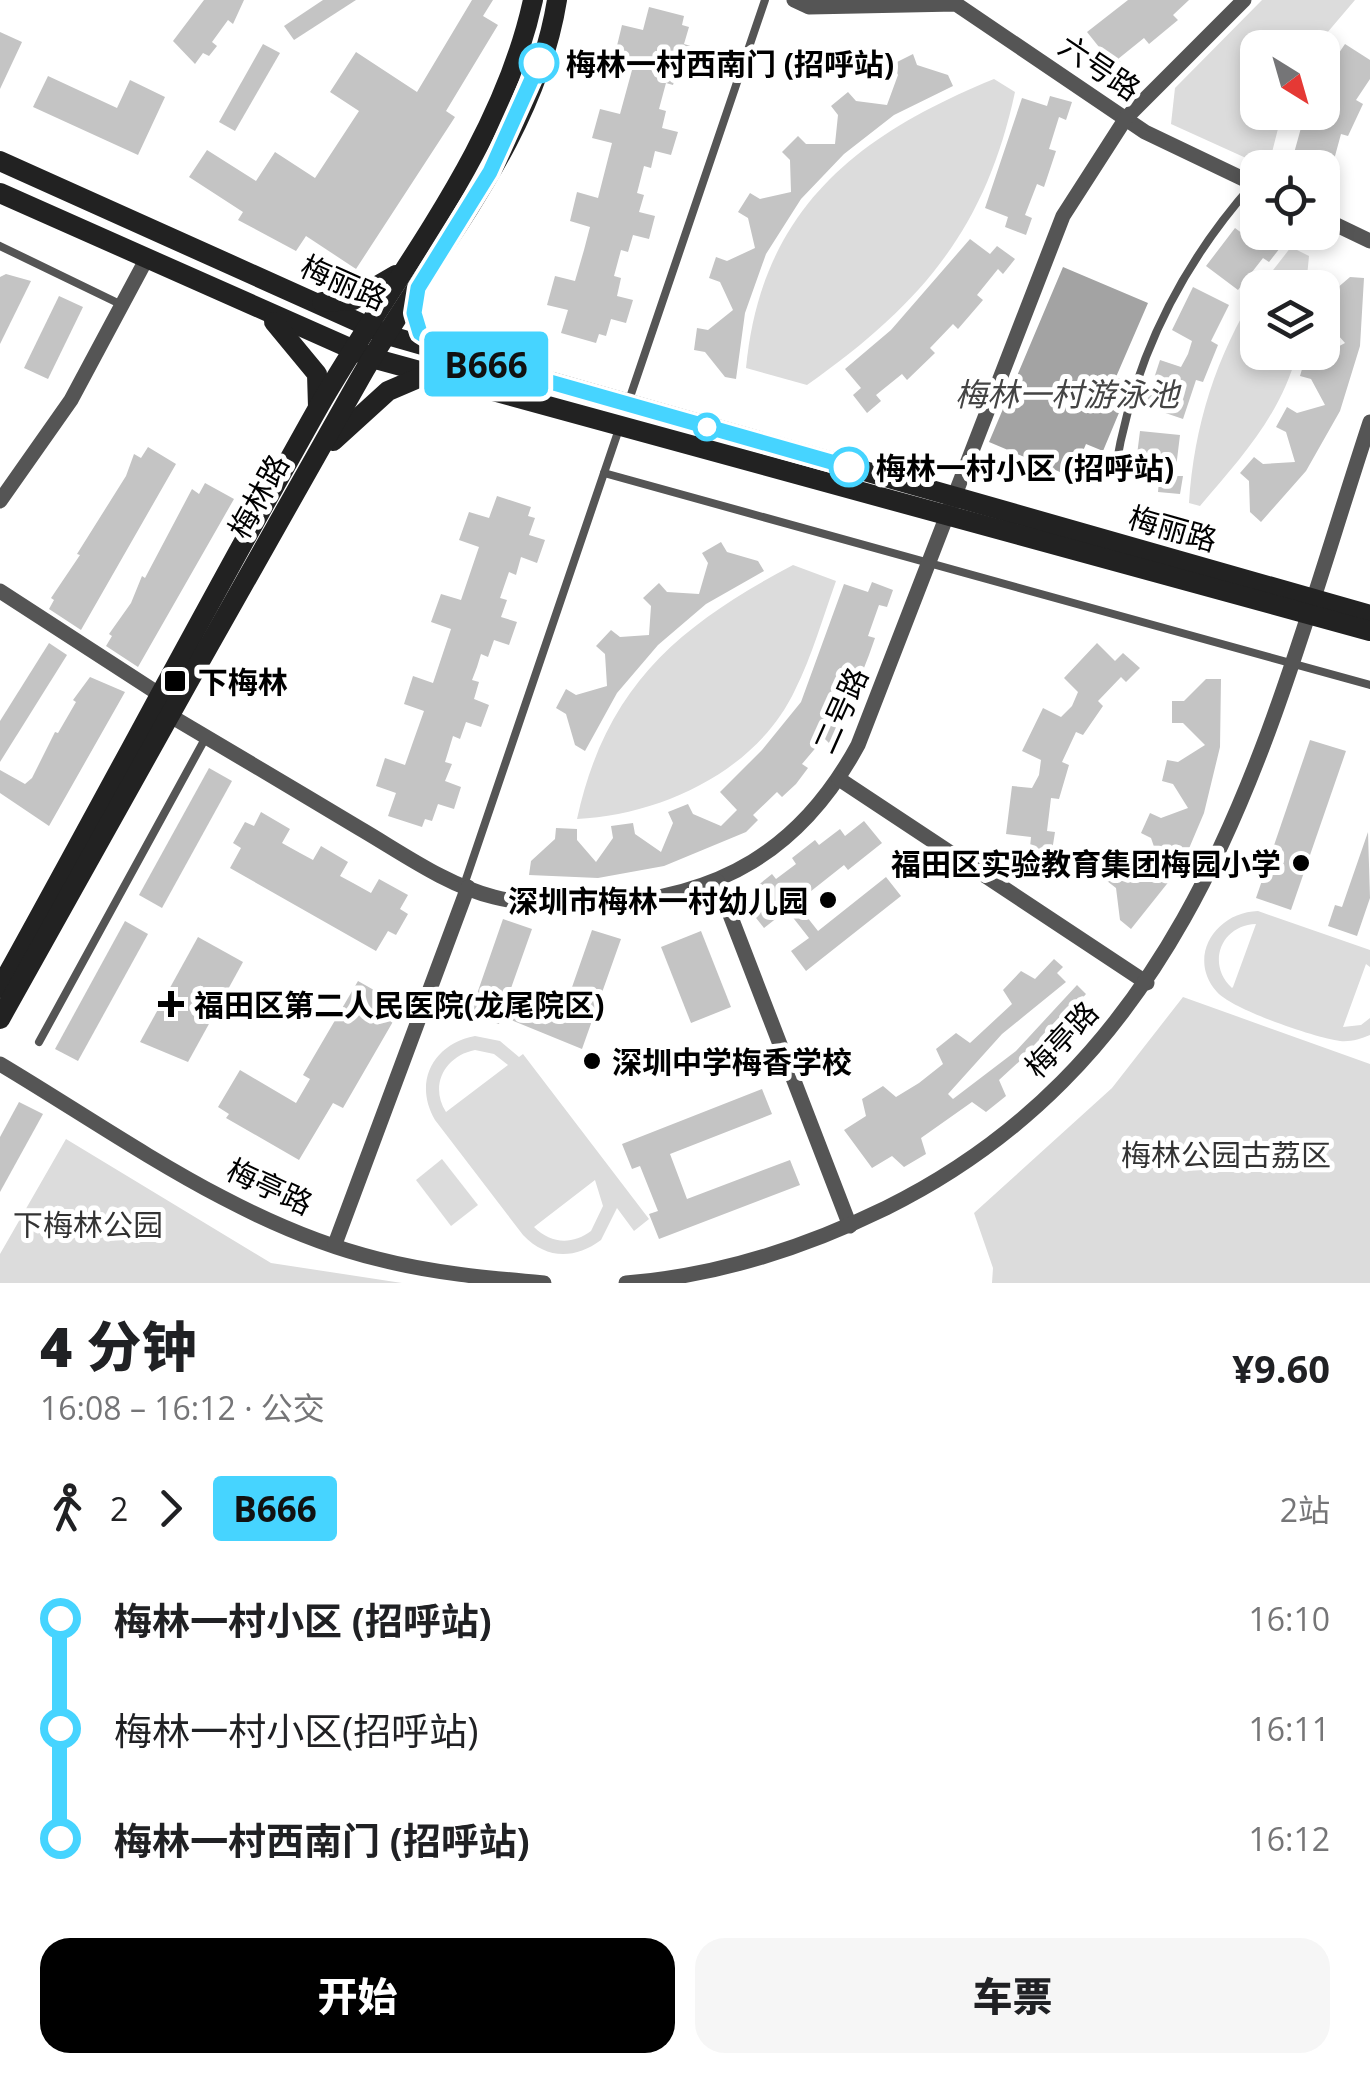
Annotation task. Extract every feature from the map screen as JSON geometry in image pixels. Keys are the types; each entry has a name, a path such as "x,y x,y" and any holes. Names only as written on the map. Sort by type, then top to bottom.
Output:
{"main road":[{"name":"梅林路","path":"378,331 414,254 496,111 526,30 532,0"},
{"name":"梅林路","path":"0,1019 318,409 378,331 418,288 508,138 546,42 557,0"},
{"name":"梅丽路","path":"0,161 378,331 628,404 952,506 1310,606 1370,615"},
{"name":"梅丽路","path":"0,194 362,354 620,425 952,506"},
{"path":"312,301 335,302 371,293 388,282 414,254"},
{"path":"418,288 414,313 420,333 455,355"},
{"path":"264,312 312,364 320,384 318,409"},
{"name":"梅林路","path":"0,988 305,472 362,354"},
{"path":"305,472 382,396 432,372"},
{"name":"梅丽路","path":"1310,606 1370,632"}],"street":[{"name":"六号路","path":"794,0 809,7 958,2 1126,118 1240,177"},
{"name":"二号路","path":"0,591 206,736 436,874 492,897 546,906 618,903 717,881 786,840 840,779 858,745 1063,216 1126,118 1244,0"},
{"path":"1340,227 1370,241"},
{"path":"0,501 71,400 147,258"},
{"name":"梅亭路","path":"626,1283 746,1262 850,1226 935,1180 1015,1125 1107,1034 1183,925 1245,798 1370,422"},
{"path":"840,779 1146,983"},
{"path":"717,881 850,1226"},
{"path":"335,1244 466,886"},
{"name":"梅亭路","path":"0,1064 202,1184 288,1227 376,1259 474,1277 544,1283"}],"lane":[{"path":"466,886 765,0"},
{"path":"1116,472 1128,408 1162,317 1202,247 1240,203"},
{"path":"0,246 122,305"},
{"path":"604,473 1370,685"},
{"path":"38,1042 206,736"}],"green space":[{"path":"1262,0 1355,0 1329,30 1240,30 1240,130 1278,130 1273,150 1240,150 1240,155 1171,124 1175,88"},
{"path":"994,79 1015,92 986,185 966,225 915,294 883,325 807,385 746,368 755,312 772,264 795,221 824,185 859,153 900,125"},
{"path":"1289,250 1309,256 1308,270 1273,270"},
{"path":"1240,322 1240,370 1292,370 1270,416 1200,506 1189,503 1196,447 1210,393"},
{"path":"793,565 836,581 795,690 757,744 703,783 673,798 609,816 577,819 590,772 607,732 628,696 653,665 715,612"},
{"path":"1258,911 1370,950 1370,967 1366,964 1343,1027 1361,1025 1370,1018 1370,1035 1344,1041 1313,1035 1257,1015 1217,992 1208,979 1205,951 1218,928 1243,913","holes":["1256,924 1232,988 1220,968 1221,947 1234,931"]},
{"name":"梅林公园古荔区","path":"1183,997 1370,1064 1370,1283 992,1283 993,1268 974,1213 1112,1088"},
{"path":"475,1036 500,1041 519,1057 523,1054 649,1219 634,1231 617,1208 601,1240 571,1254 541,1249 523,1235 435,1120 429,1106 426,1092 431,1067 438,1056 460,1040","holes":["475,1050 494,1054 508,1065 446,1112 439,1092 443,1073 455,1058","595,1180 603,1206 591,1231 562,1241 547,1237 534,1227"]},
{"name":"下梅林公园","path":"66,1139 271,1263 402,1283 0,1283 0,1254"},
{"path":"442,1159 478,1205 451,1226 416,1180"}],"water":[{"name":"梅林一村游泳池","path":"1063,267 1148,303 1116,377 1131,384 1103,451 1086,444 1072,477 989,442"}],"building":[{"path":"204,0 244,0 233,24 228,20 212,42 217,46 209,56 203,53 195,64 173,41"},
{"path":"323,0 356,0 294,40 284,26"},
{"path":"472,0 493,0 483,16 498,25 446,111 455,117 356,269 306,236 296,251 238,220 243,212 189,177 207,150 256,181 275,152 315,178 359,111 330,92 356,52 417,92"},
{"path":"1128,0 1189,0 1173,15 1178,20 1149,44 1144,38 1118,59 1123,65 1108,76 1095,58 1103,52 1087,32"},
{"path":"649,7 684,16 682,25 689,27 684,44 700,49 694,71 678,67 673,85 666,83 659,109 666,111 662,128 678,132 671,155 655,151 651,168 644,166 637,193 644,195 639,212 655,216 649,239 633,235 628,252 621,250 614,276 621,278 617,296 633,300 626,323 611,319 606,336 599,334 596,343 561,333 568,310 547,305 555,276 575,281 584,250 590,227 570,221 577,192 598,198 612,143 592,138 600,109 620,114 635,59 615,54 622,25 643,30"},
{"path":"0,32 22,42 0,89"},
{"path":"263,44 280,53 235,131 219,122"},
{"path":"1345,44 1370,60 1370,79 1356,100 1363,104 1348,136 1341,134 1337,150 1295,150 1300,130 1340,130 1340,51"},
{"path":"913,54 917,65 948,75 953,86 894,115 844,154 801,199 766,254 745,313 736,379 725,377 705,352 694,350 697,328 708,330 733,310 720,282 709,278 716,257 727,261 755,248 748,218 738,212 750,193 760,199 791,192 790,160 782,152 798,136 806,144 835,144 838,115 831,106 848,92 856,101 887,105 898,75 893,64"},
{"path":"48,76 117,108 130,80 165,97 138,155 33,107"},
{"path":"1050,96 1072,102 1066,120 1059,117 1049,149 1056,151 1044,187 1037,184 1025,215 1032,218 1026,235 1005,227 1008,217 985,208 1022,98 1047,106"},
{"path":"1235,228 1240,232 1240,250 1278,250 1269,262 1263,258 1254,270 1240,270 1238,290 1206,266"},
{"path":"970,239 990,254 997,246 1015,259 1003,274 998,269 977,295 983,300 958,329 953,324 930,348 935,353 907,380 902,374 876,395 881,401 867,413 853,395 861,388 845,369 891,330"},
{"path":"6,274 31,281 0,344 0,277"},
{"path":"1350,277 1364,278 1360,346 1340,411 1306,471 1261,522 1250,512 1249,481 1240,473 1254,457 1263,464 1295,462 1286,432 1276,427 1287,407 1297,413 1325,405 1311,379 1300,376 1302,370 1340,370 1340,346 1345,343 1340,337 1340,286"},
{"path":"1193,287 1229,305 1211,341 1218,345 1203,382 1196,380 1183,419 1145,406 1160,360 1181,367 1188,354 1192,341 1172,330"},
{"path":"59,296 83,307 48,379 24,368"},
{"path":"1140,431 1180,435 1175,476 1183,476 1180,494 1158,492 1159,481 1134,479"},
{"path":"148,447 176,464 81,630 49,609 54,600 51,598 126,476 134,454 141,458"},
{"path":"205,483 234,499 138,667 106,646 112,636 109,634 131,603 142,576 145,578 192,489 199,494"},
{"path":"497,496 531,507 528,516 535,518 529,535 545,540 537,563 521,557 516,575 509,572 500,598 507,600 501,617 517,622 509,645 494,640 488,657 481,654 472,680 479,682 474,699 489,705 481,727 466,722 460,739 453,736 445,762 452,764 445,781 461,787 454,809 438,804 432,821 425,819 422,827 388,816 396,793 376,786 385,758 405,765 424,711 404,704 413,676 433,683 451,629 431,622 441,594 461,600 479,547 459,540 469,512 489,518"},
{"path":"721,542 727,552 758,561 764,571 706,604 658,645 617,693 585,751 575,745 566,714 556,708 566,689 576,695 607,686 605,654 596,646 611,630 620,637 649,635 651,606 643,598 659,583 667,592 699,594 708,563 702,553"},
{"path":"872,582 893,590 887,607 879,605 868,636 875,638 862,673 855,670 844,701 851,704 843,726 829,743 824,738 802,764 808,768 796,784 782,797 777,792 753,815 758,820 746,832 664,866 598,878 529,875 531,861 555,839 556,828 577,829 577,840 596,862 613,838 611,826 633,823 635,834 661,852 673,823 668,812 688,804 693,814 721,826 737,810 720,792 762,750 801,702 844,584 868,592"},
{"path":"49,643 67,655 0,762 0,721"},
{"path":"1097,643 1115,661 1123,653 1140,668 1126,682 1121,677 1098,701 1103,706 1083,735 1076,732 1062,762 1069,765 1059,799 1051,798 1047,831 1055,832 1052,851 1030,847 1031,837 1006,834 1012,786 1032,788 1039,775 1041,760 1022,751 1043,708 1061,717 1072,706 1078,692 1064,678"},
{"path":"90,677 125,692 49,826 0,793 0,770 25,784 32,778 55,732 58,733 76,702 73,700"},
{"path":"1206,679 1221,679 1220,747 1204,813 1182,865 1131,929 1120,920 1116,888 1107,881 1121,864 1130,871 1161,867 1151,838 1141,833 1150,813 1161,818 1188,808 1173,784 1162,781 1167,760 1178,762 1205,745 1183,723 1172,723 1172,701 1184,701"},
{"path":"1310,740 1346,751 1291,910 1256,898"},
{"path":"209,768 232,781 162,908 139,895"},
{"path":"261,812 290,829 282,843 313,860 321,846 348,862 340,876 371,893 379,879 408,895 400,909 408,914 396,935 388,931 376,951 230,868 241,848 233,843 245,822 254,826"},
{"path":"864,821 882,843 848,870 844,865 796,903 818,931 886,877 901,896 806,971 791,951 809,938 787,910 764,928 745,904 755,896 751,891 772,874 776,879 796,864 792,858 815,840 819,845 840,829 845,836"},
{"path":"1368,832 1370,898 1357,936 1328,926 1335,905 1342,907"},
{"path":"503,919 532,929 510,991 564,1010 592,930 621,939 582,1049 501,1016 499,1024 470,1014"},
{"path":"125,921 148,934 78,1061 55,1049"},
{"path":"701,931 731,1007 691,1023 661,947"},
{"name":"福田区第二人民医院(龙尾院区)","path":"198,937 243,962 188,1062 140,1042"},
{"path":"1054,959 1063,967 1057,973 1066,982 1002,1034 948,1094 953,1099 1016,1051 1077,985 1086,994 1071,1011 1079,1025 1062,1044 1047,1036 999,1080 1006,1096 986,1112 972,1102 921,1138 926,1154 904,1167 892,1156 872,1168 844,1130 866,1116 862,1099 883,1086 896,1097 919,1083 943,1064 936,1049 956,1033 970,1043 1012,1004 1003,990 1021,971 1035,979"},
{"path":"358,981 402,1006 343,1108 333,1103 299,1160 226,1118 229,1114 218,1107 240,1070 296,1103 310,1079 303,1075"},
{"path":"762,1089 772,1114 670,1154 687,1199 790,1160 800,1185 659,1239 649,1214 658,1211 640,1166 632,1169 622,1144"},
{"path":"19,1102 43,1114 0,1192 0,1137"}],"bus line":[{"name":"B666","path":"539,63 490,172 418,288 414,313 420,333 434,346 455,355 849,467"}],"place":[{"name":"梅林一村西南门 (招呼站)","path":"539,63"},
{"name":"梅林一村小区 (招呼站)","path":"849,467"},
{"name":"下梅林","path":"175,681"},
{"name":"福田区实验教育集团梅园小学","path":"1301,863"},
{"name":"深圳市梅林一村幼儿园","path":"828,900"},
{"name":"福田区第二人民医院(龙尾院区)","path":"171,1004"},
{"name":"深圳中学梅香学校","path":"592,1061"}]}
